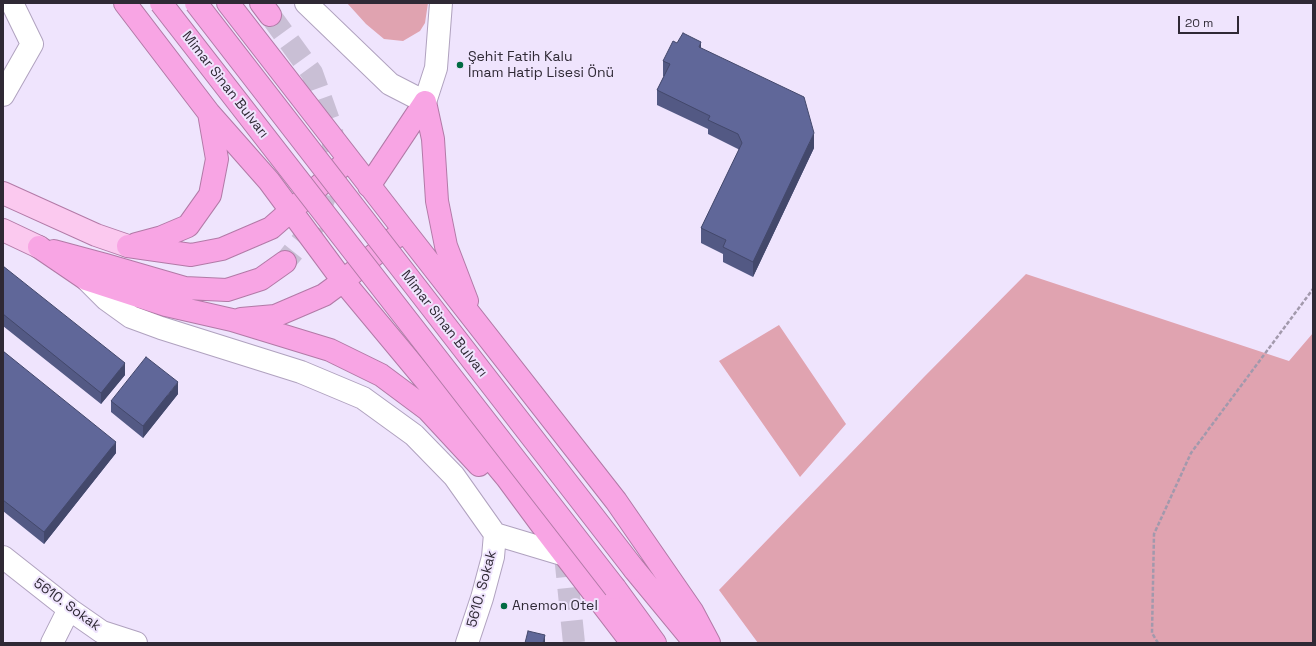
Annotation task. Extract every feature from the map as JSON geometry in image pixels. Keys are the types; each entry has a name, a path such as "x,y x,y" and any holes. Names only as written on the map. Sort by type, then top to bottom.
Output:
{"highway":[{"path":"125,3 209,113 269,181 343,282 507,478 632,643"},
{"name":"Mimar Sinan Bulvarı","path":"160,3 615,588 655,643"},
{"name":"Mimar Sinan Bulvarı","path":"196,3 634,569 694,643"},
{"path":"228,3 616,501 692,611 709,643"},
{"path":"370,186 425,102"},
{"path":"425,102 433,139 438,201 446,246 475,320"},
{"path":"128,246 162,237 188,226 210,195 218,159 209,113"},
{"path":"128,246 191,255 222,250 271,228 349,160"},
{"path":"232,320 276,316 324,295 343,282 404,230"},
{"path":"39,247 86,279 166,305 232,320 330,350 381,375 428,410 498,486 541,524"},
{"path":"39,247 185,288 227,290 261,279 285,262"}],"main road":[{"path":"3,193 96,235 128,246"},
{"path":"3,230 39,247"}],"street":[{"path":"3,95 32,44 12,3"},
{"path":"306,3 390,84 425,102 436,68 441,3"},
{"path":"86,279 106,299 131,317 161,328 301,372 363,398 414,435 454,476 495,534 565,555"},
{"path":"161,328 156,313 166,305"},
{"name":"5610. Sokak","path":"467,643 494,557 495,534"},
{"name":"5610. Sokak","path":"3,557 69,609 102,632 136,643"},
{"path":"52,643 69,609"}],"path":[{"path":"1158,643 1152,633 1154,534 1191,453 1313,290"}],"shaded area":[{"path":"347,3 428,3 425,23 420,31 403,41 384,39 366,24"},
{"path":"1026,274 1289,361 1313,333 1313,643 758,643 719,590 924,377"},
{"path":"779,325 846,424 800,477 719,361"}],"building":[{"path":"683,33 701,42 699,47 804,97 814,133 753,262 723,247 726,240 701,228 742,143 738,134 708,120 710,116 657,90 670,64 663,61 673,41 677,43"},
{"path":"3,266 125,363 101,393 3,314"},
{"path":"3,351 116,442 44,532 3,500"},
{"path":"146,357 178,382 143,426 111,401"},
{"path":"528,631 545,635 543,643 525,643"}],"tunnel":[{"path":"270,15 312,73 332,129 334,162 325,197 313,227 285,262"},
{"path":"565,555 574,643"}],"place":[{"name":"Şehit Fatih Kalu İmam Hatip Lisesi Önü","path":"460,65"},
{"name":"Anemon Otel","path":"504,606"}]}
